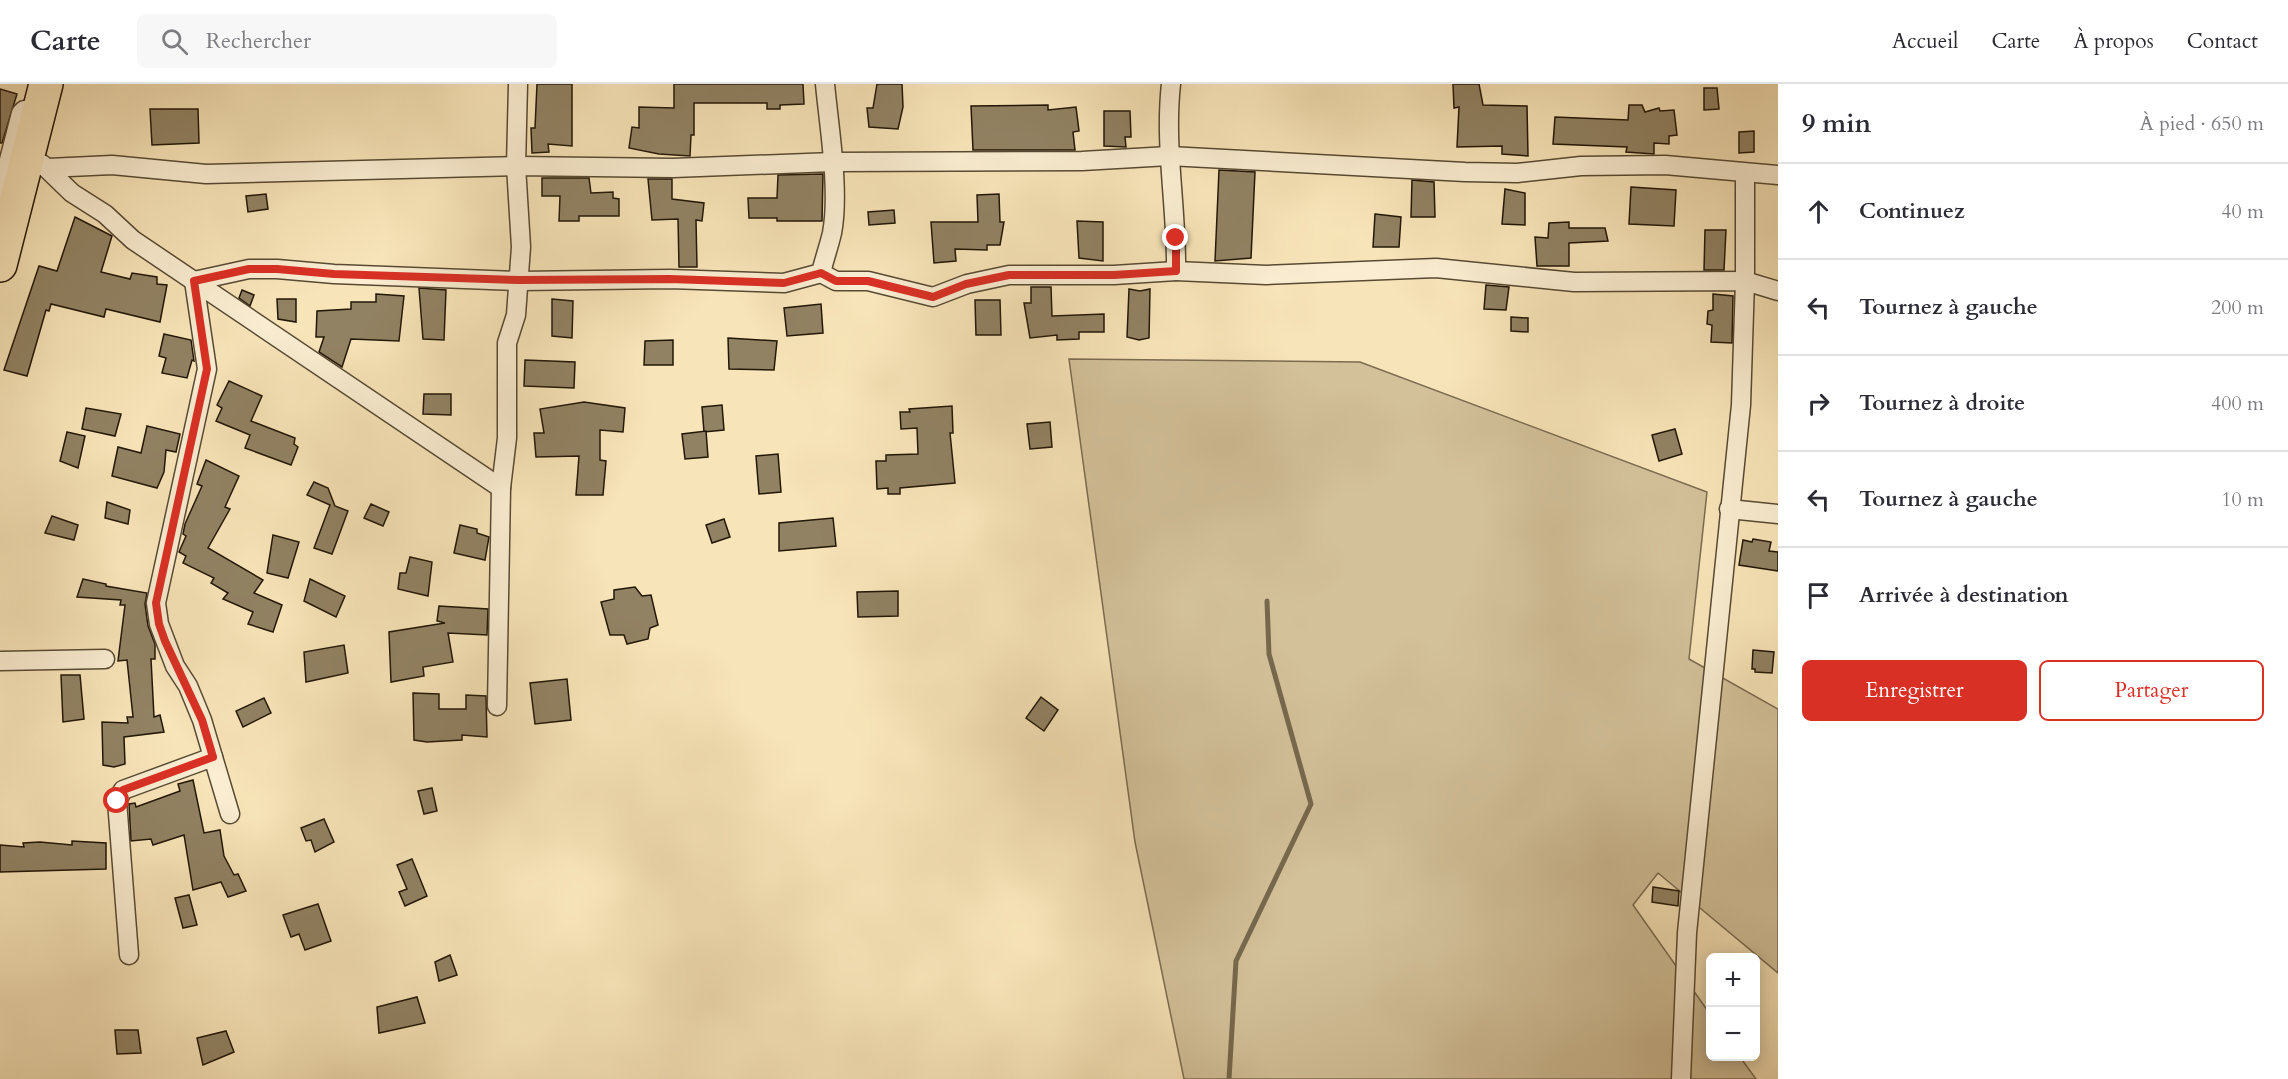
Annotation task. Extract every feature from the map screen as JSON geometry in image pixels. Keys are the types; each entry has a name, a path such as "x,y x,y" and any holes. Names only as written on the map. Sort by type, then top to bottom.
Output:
{"highway":[{"path":"0,265 37,162 42,97"}],"street":[{"path":"497,706 501,488 507,438 507,344 516,315 519,280 520,209 516,166 518,84"},
{"path":"821,273 832,231 833,162 825,84"},
{"path":"1171,84 1169,156 1176,238 1176,271"},
{"path":"0,195 21,113 42,97"},
{"path":"37,162 112,165 206,174 516,166 673,168 833,162 1082,161 1169,156 1465,172 1517,173 1581,166 1665,165 1778,175"},
{"path":"37,162 72,193 105,214 133,240 501,488"},
{"path":"1681,1079 1688,933 1741,405 1745,281 1745,173"},
{"path":"194,281 249,269 519,280 670,279 784,283 821,273 836,281 868,281 933,297 966,284 1009,275 1114,275 1176,271 1266,275 1436,268 1574,282 1745,281 1778,291"},
{"path":"194,281 207,369 156,603 159,624 165,641 175,666 188,686 199,711 230,814"},
{"path":"1730,509 1778,514"},
{"path":"0,661 105,660"},
{"path":"129,955 117,801 123,790 213,757"}],"shaded area":[{"path":"1069,359 1360,362 1707,492 1689,659 1778,709 1778,973 1760,958 1760,953 1754,953 1658,873 1633,905 1706,1008 1706,1061 1743,1061 1756,1079 1184,1079 1135,842"}],"building":[{"path":"537,84 572,84 572,146 548,144 549,152 532,153 531,128 535,128"},
{"path":"674,84 803,84 804,104 780,105 780,109 767,109 767,103 694,103 694,135 691,135 690,156 659,154 629,148 632,127 639,128 639,107 674,108"},
{"path":"877,84 902,84 903,107 898,129 869,127 867,108 873,108"},
{"path":"1453,84 1479,84 1483,105 1527,106 1528,156 1502,154 1502,146 1457,147 1459,107 1454,108"},
{"path":"1704,88 1717,88 1719,109 1704,110"},
{"path":"0,89 17,94 2,143 0,143"},
{"path":"1048,105 1048,110 1076,107 1079,131 1073,132 1075,150 973,150 971,106"},
{"path":"1629,105 1642,105 1645,112 1659,108 1660,111 1674,110 1677,135 1669,136 1669,144 1654,143 1654,154 1626,152 1627,147 1553,144 1555,117 1628,120"},
{"path":"150,109 198,109 199,143 152,145"},
{"path":"1104,111 1130,111 1131,137 1125,137 1126,147 1104,146"},
{"path":"1754,131 1754,152 1739,153 1739,132"},
{"path":"1219,170 1255,172 1251,258 1215,261"},
{"path":"823,174 822,221 777,221 777,218 749,218 748,198 777,198 778,175"},
{"path":"542,178 589,178 591,193 613,192 613,198 619,199 619,216 579,216 579,221 559,221 560,196 542,196"},
{"path":"648,179 672,179 672,199 704,203 702,221 696,220 697,267 679,267 678,219 652,220"},
{"path":"1412,180 1434,182 1435,217 1411,217"},
{"path":"1631,187 1676,190 1674,226 1629,224"},
{"path":"1505,189 1525,193 1525,225 1502,224"},
{"path":"266,194 268,209 248,212 246,196"},
{"path":"999,194 1000,222 1004,222 1000,245 987,245 987,250 955,249 956,261 934,263 931,222 978,222 977,195"},
{"path":"894,210 895,223 869,225 868,212"},
{"path":"1375,214 1401,217 1399,247 1373,247"},
{"path":"75,217 112,236 101,272 130,279 132,273 157,277 157,284 167,285 160,322 106,309 104,317 51,304 49,311 46,310 27,376 4,370 39,266 57,271"},
{"path":"1077,221 1103,222 1103,261 1079,258"},
{"path":"1569,222 1569,228 1605,228 1608,241 1569,243 1569,266 1537,266 1535,237 1548,238 1549,223"},
{"path":"1705,230 1726,230 1724,270 1704,270"},
{"path":"1486,285 1509,287 1506,310 1484,309"},
{"path":"1031,287 1051,287 1052,316 1104,314 1104,332 1079,332 1079,339 1057,340 1057,335 1030,338 1024,303 1031,303"},
{"path":"419,288 446,290 444,340 423,339"},
{"path":"1129,289 1140,291 1150,289 1149,338 1139,340 1127,337"},
{"path":"242,290 254,295 250,306 239,298"},
{"path":"376,294 404,296 399,341 351,339 342,367 319,352 324,337 316,337 317,311 351,309 351,302 376,302"},
{"path":"1713,294 1733,296 1732,343 1711,342 1712,325 1707,324 1708,311 1713,310"},
{"path":"277,299 296,299 296,322 278,319"},
{"path":"552,299 573,301 572,338 552,336"},
{"path":"975,300 1000,300 1001,335 976,335"},
{"path":"821,304 823,333 787,336 784,308"},
{"path":"1511,317 1528,318 1528,332 1511,331"},
{"path":"164,334 191,340 194,361 192,360 187,378 162,373 166,358 159,356"},
{"path":"728,338 777,341 774,370 729,369"},
{"path":"673,340 673,365 644,365 645,341"},
{"path":"525,360 575,362 574,388 524,386"},
{"path":"229,381 262,396 251,421 295,438 294,444 298,447 291,465 245,448 250,435 216,421 222,408 217,405"},
{"path":"424,394 451,394 451,415 423,414"},
{"path":"584,402 625,408 623,432 600,430 600,460 606,461 603,495 576,495 579,456 536,457 534,433 544,433 540,409"},
{"path":"722,405 724,430 704,432 702,407"},
{"path":"952,406 953,433 950,433 955,483 900,488 900,494 888,494 888,488 877,489 876,461 886,461 886,455 918,454 917,428 901,429 900,412 910,412 909,409"},
{"path":"86,408 121,414 115,436 82,429"},
{"path":"1050,422 1052,447 1030,449 1027,424"},
{"path":"147,426 180,434 176,452 166,450 164,472 157,488 112,476 118,447 141,453"},
{"path":"1675,429 1682,454 1659,461 1652,435"},
{"path":"706,431 708,457 685,459 682,434"},
{"path":"67,432 85,436 78,468 60,461"},
{"path":"778,454 781,492 759,494 756,456"},
{"path":"206,460 239,476 225,507 230,509 208,548 263,580 254,593 282,605 273,632 248,624 253,612 223,599 228,593 211,583 214,578 183,563 186,556 179,552 186,536 183,534 185,524 202,486 197,484"},
{"path":"314,482 328,488 335,506 348,511 332,554 314,548 330,505 307,495"},
{"path":"107,502 130,510 128,524 105,518"},
{"path":"371,504 389,512 383,526 364,518"},
{"path":"52,516 78,525 74,540 45,533"},
{"path":"833,518 836,546 779,551 779,523"},
{"path":"724,519 730,537 712,543 706,525"},
{"path":"460,525 477,529 477,533 489,537 485,560 454,553"},
{"path":"273,535 299,542 288,578 267,573"},
{"path":"1753,539 1771,542 1769,551 1778,552 1778,571 1739,565 1743,540 1752,542"},
{"path":"410,557 432,562 428,596 398,589 400,573 406,573"},
{"path":"83,579 106,584 106,586 147,593 145,604 148,626 155,644 155,659 151,659 154,717 160,715 164,732 124,737 125,764 114,767 103,765 102,722 128,723 127,717 133,717 127,660 118,661 125,605 120,605 121,600 77,597"},
{"path":"310,579 345,596 336,617 304,601"},
{"path":"635,587 642,596 651,595 658,625 650,628 648,639 627,644 624,635 610,635 601,602 614,599 614,590"},
{"path":"898,591 898,616 858,617 857,592"},
{"path":"439,606 488,609 487,635 448,633 453,662 423,667 424,676 391,682 389,632 445,623 437,621"},
{"path":"344,645 348,673 306,682 304,652"},
{"path":"1753,650 1774,652 1772,673 1755,672 1755,669 1752,669"},
{"path":"61,675 80,675 84,719 63,722"},
{"path":"567,679 571,720 535,724 530,683"},
{"path":"413,693 439,694 439,709 466,709 466,695 486,696 487,737 462,735 462,740 427,742 414,740"},
{"path":"1041,697 1058,710 1044,731 1026,718"},
{"path":"264,698 271,713 243,727 236,711"},
{"path":"193,780 204,833 220,830 224,856 234,875 238,874 246,891 228,897 221,882 193,890 184,835 153,845 151,839 131,841 129,804 135,803 136,807 180,791 178,784"},
{"path":"432,788 437,811 424,814 418,791"},
{"path":"324,819 334,842 315,852 311,840 306,841 301,828"},
{"path":"72,841 106,843 106,869 0,872 0,845 24,847 23,843 40,842 72,845"},
{"path":"412,859 427,896 405,906 399,892 407,889 397,865"},
{"path":"1653,887 1679,891 1678,906 1652,902"},
{"path":"189,895 197,925 183,928 175,898"},
{"path":"318,904 331,941 305,950 299,934 291,937 283,915"},
{"path":"450,955 457,975 439,981 435,962"},
{"path":"417,997 425,1023 379,1033 377,1007"},
{"path":"115,1030 138,1030 141,1053 117,1054"},
{"path":"226,1031 234,1052 203,1065 197,1038"}],"waterway":[{"path":"1229,1079 1236,961 1311,804 1269,654 1267,601"}],"route":[{"path":"117,801 123,790 213,757 202,720 188,686 175,666 165,641 159,624 156,603 207,369 194,281 249,269 519,280 670,279 784,283 821,273 836,281 868,281 909,293 933,297 966,284 1009,275 1114,275 1176,271 1176,238"}]}
